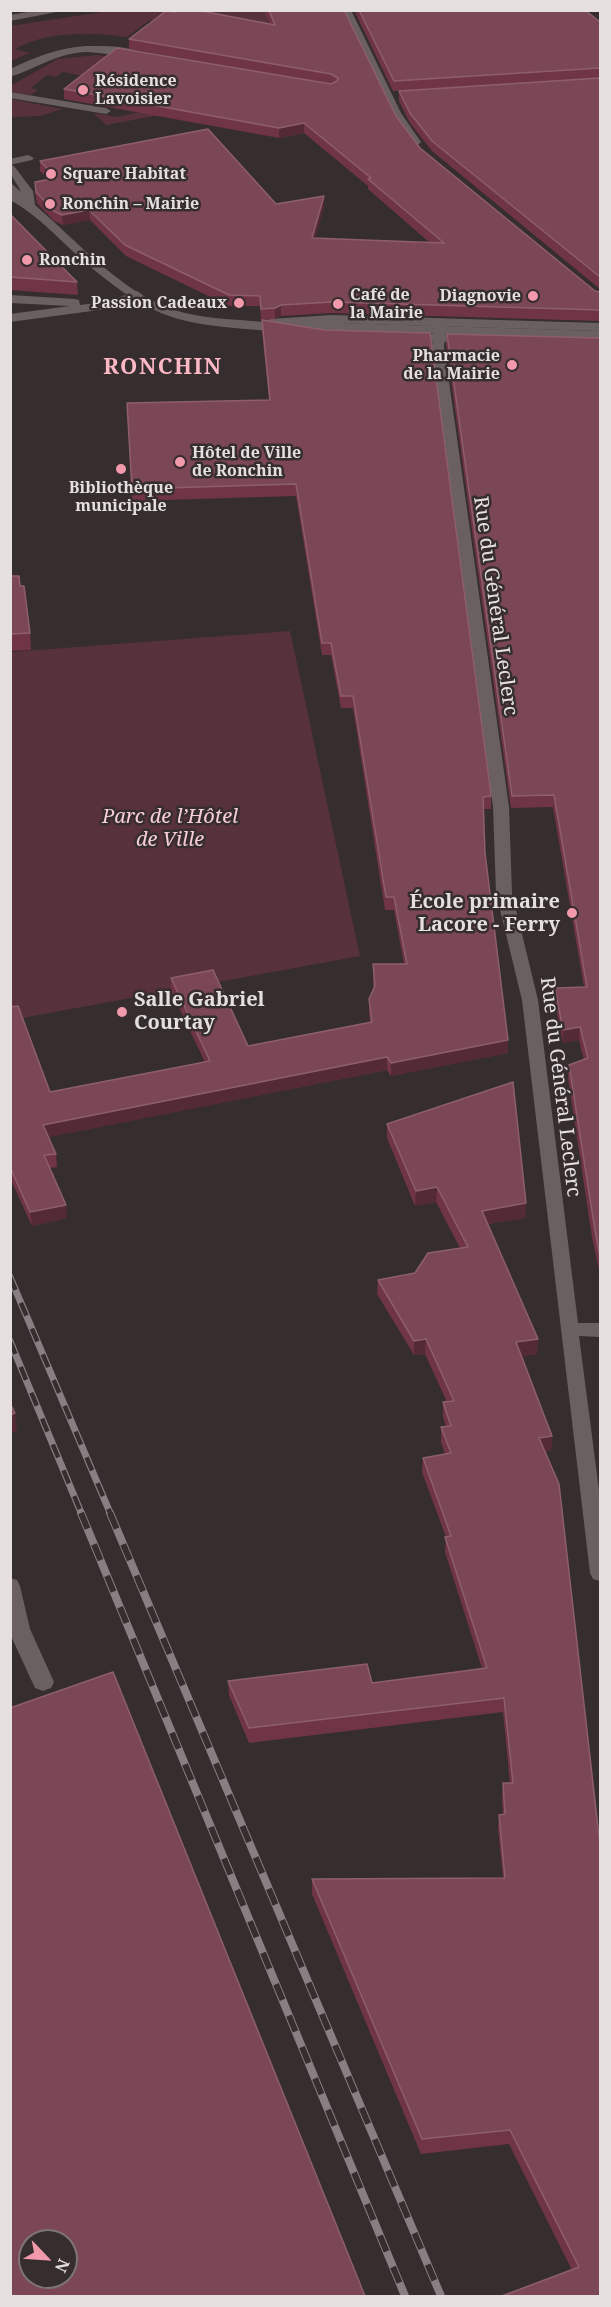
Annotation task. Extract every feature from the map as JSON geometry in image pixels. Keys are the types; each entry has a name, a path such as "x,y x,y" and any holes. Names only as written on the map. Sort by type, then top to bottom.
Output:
{"street":[{"path":"10,18 62,10"},
{"path":"346,10 394,96 403,125 426,155"},
{"path":"10,74 41,57 73,49 94,48 147,56"},
{"path":"10,95 106,111"},
{"path":"10,162 28,158"},
{"path":"10,168 27,191 29,205"},
{"path":"10,185 90,261 137,295 165,310 192,318 224,323 259,324 325,335 600,327"},
{"path":"10,195 29,205"},
{"path":"10,318 107,305 137,295"},
{"path":"10,299 107,305"},
{"path":"439,330 600,334"},
{"path":"439,330 600,343"},
{"name":"Rue du Général Leclerc","path":"439,330 501,807 504,893 531,1000 600,1573"},
{"path":"569,1329 600,1330"},
{"path":"10,1586 19,1629 44,1682"}],"green space":[{"path":"115,10 269,10 266,15 274,38 150,20 127,37 70,34 41,39 15,49 30,53 11,61 10,26"},
{"path":"98,55 294,90 106,125 93,113 118,117 145,111 143,87 63,72 56,77 47,75 31,88 38,90 31,95 11,92 10,86 58,59"},
{"path":"11,99 62,109 40,116 11,117"},
{"name":"Parc de l’Hôtel de Ville","path":"290,631 360,956 11,1020 11,652"}],"building":[{"path":"177,10 196,10 275,25 269,10 344,10 396,116 420,148 595,291 600,292 600,310 332,302 281,305 261,309 260,296 229,295 125,245 89,210 62,215 54,211 36,192 35,182 56,178 40,161 208,129 276,204 324,196 312,238 444,243 368,179 371,178 304,123 279,128 64,89 117,48 331,84 337,81 338,78 331,74 129,39 166,11 175,12"},
{"path":"359,10 585,10 600,22 600,68 394,81"},
{"path":"600,78 600,277 432,141 410,113 399,91"},
{"path":"10,214 77,282 10,277"},
{"path":"262,320 325,330 430,333 491,794 491,796 483,797 485,853 508,1040 391,1063 387,1057 43,1125 56,1154 44,1155 66,1205 30,1212 10,1167 10,1007 18,1006 50,1092 210,1061 171,978 213,970 248,1046 372,1022 369,999 375,986 373,964 407,964 394,897 386,897 353,696 341,696 331,643 322,643 296,484 132,489 127,403 270,400"},
{"path":"447,334 600,338 600,1257 569,1065 588,1058 580,1027 563,1030 555,988 587,987 554,795 512,796"},
{"path":"10,576 19,576 20,586 24,586 30,633 10,634"},
{"path":"513,1082 526,1203 482,1211 538,1339 516,1342 552,1436 539,1438 559,1484 600,1845 600,2296 502,2296 579,2267 510,2130 422,2139 312,1879 505,1878 499,1815 505,1814 503,1783 513,1783 504,1698 249,1728 228,1681 367,1664 372,1683 487,1668 445,1537 451,1536 423,1458 451,1453 441,1427 451,1426 443,1402 454,1401 426,1339 414,1341 378,1280 415,1273 428,1253 468,1247 437,1187 416,1191 387,1124"},
{"path":"10,1403 15,1413 10,1415"},
{"path":"113,1672 365,2296 10,2296 10,1708"}],"railway":[{"path":"10,1277 111,1515"},
{"path":"10,1341 82,1515"},
{"path":"81,1513 405,2296"},
{"path":"110,1513 441,2296"}],"place":[{"name":"Résidence Lavoisier","path":"83,90"},
{"name":"Square Habitat","path":"51,174"},
{"name":"Ronchin – Mairie","path":"50,204"},
{"name":"Ronchin","path":"27,260"},
{"name":"Diagnovie","path":"533,296"},
{"name":"Passion Cadeaux","path":"239,303"},
{"name":"Café de la Mairie","path":"338,304"},
{"name":"Pharmacie de la Mairie","path":"512,365"},
{"name":"Hôtel de Ville de Ronchin","path":"180,462"},
{"name":"Bibliothèque municipale","path":"121,469"},
{"name":"École primaire Lacore - Ferry","path":"572,913"},
{"name":"Salle Gabriel Courtay","path":"122,1012"}],"district":[{"name":"RONCHIN","path":"163,368"}]}
